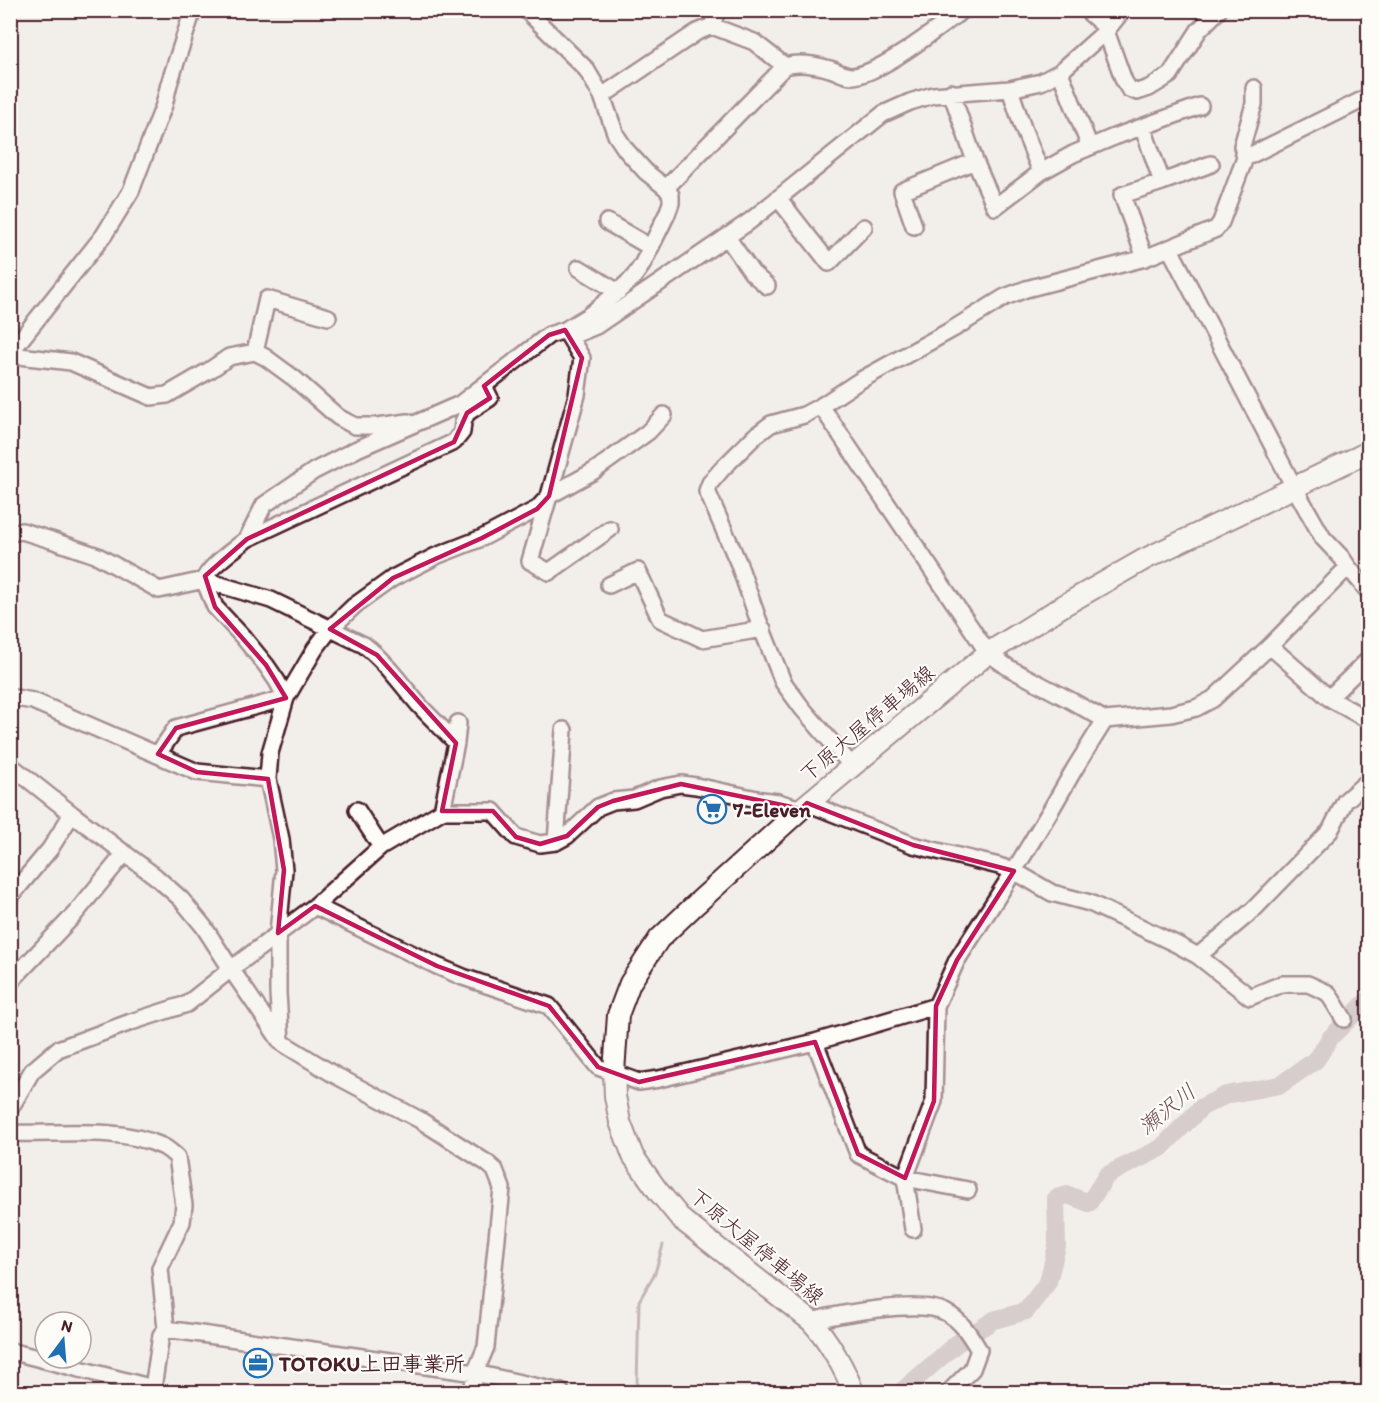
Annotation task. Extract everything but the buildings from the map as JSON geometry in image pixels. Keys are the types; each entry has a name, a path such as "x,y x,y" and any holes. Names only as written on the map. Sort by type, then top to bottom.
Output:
{"main road":[{"name":"下原大屋停車場線","path":"853,1392 832,1350 811,1321 682,1220 633,1156 620,1122 615,1096 614,1072 618,1015 630,983 659,939 804,806 988,653 1066,604 1145,559 1368,452"}],"street":[{"path":"10,354 104,235 131,191 164,105 193,10"},
{"path":"526,10 586,69 602,96 616,135 626,150 671,195 667,214 642,265 633,278 567,333"},
{"path":"712,26 717,10"},
{"path":"666,188 784,66 809,65 833,70 843,75 864,74 898,57 963,10"},
{"path":"1086,10 1107,30 1124,81 1130,89 1137,92 1149,88 1170,75 1199,30 1219,10"},
{"path":"247,539 264,505 314,471 357,449 460,404 549,335 597,326 750,221 884,114 933,95 1010,89 1041,81 1060,72 1107,30 1123,10"},
{"path":"602,96 697,32 712,26 754,42 784,66"},
{"path":"1060,72 1090,147"},
{"path":"852,766 802,708 783,682 738,562 707,491 710,483 755,436 771,424 804,415 821,406 859,381 953,329 1005,297 1026,289 1145,258 1216,229 1221,222 1245,158 1242,146 1254,104 1254,88"},
{"path":"1010,89 1041,172"},
{"path":"951,92 975,161 995,207 1041,172 1073,154 1200,106"},
{"path":"1245,158 1368,97"},
{"path":"1143,128 1162,182"},
{"path":"914,226 902,191 975,161"},
{"path":"1145,258 1122,195 1211,164"},
{"path":"778,198 829,263 864,227"},
{"path":"607,222 650,247"},
{"path":"727,237 752,273 766,286"},
{"path":"1170,249 1323,538 1368,591"},
{"path":"579,268 618,292"},
{"path":"255,352 267,299 328,317"},
{"path":"567,333 582,358 577,395 530,561 549,572 610,529"},
{"path":"10,354 71,362 151,397 167,395 229,357 255,352 295,379 338,417 355,426 424,421"},
{"path":"286,698 266,665 215,607 204,580 205,576 222,558 247,539 454,442 462,432 467,413 489,398 484,386"},
{"path":"821,406 988,653 1009,668 1105,720 1171,714 1196,708 1213,699 1270,646 1348,567"},
{"path":"281,1042 278,933 284,870 281,839 268,779 270,753 286,698 315,649 330,629 354,606 393,578 436,556 482,538 537,509 549,496 594,471 648,432 664,415"},
{"path":"10,533 22,531 98,556 159,590 204,580 271,600 364,645 377,655 456,743"},
{"path":"609,585 638,571 660,619 702,639 763,629"},
{"path":"1270,646 1329,698 1368,720"},
{"path":"1329,698 1368,660"},
{"path":"10,702 16,698 33,701 197,772 268,779"},
{"path":"158,754 176,729 286,698"},
{"path":"913,1229 905,1178 934,1101 936,1006 957,960 1014,871 1105,720"},
{"path":"442,811 458,723"},
{"path":"556,842 564,730"},
{"path":"10,765 155,876 181,899 204,927 281,1042 349,1083 420,1120 495,1170 502,1188 486,1347 476,1373 472,1392"},
{"path":"1198,956 1253,910 1330,831 1345,801 1368,782"},
{"path":"10,1109 32,1071 58,1049 187,1004 315,906 381,847 442,811 493,811 516,837 540,844 556,842 567,836 598,807 613,801 634,799 660,788 681,784 804,806 913,845 1014,871 1052,893 1090,903 1176,944 1198,956 1250,997 1282,984 1308,984 1328,993 1344,1019"},
{"path":"357,810 381,847"},
{"path":"10,897 50,849 72,814"},
{"path":"10,982 74,915 125,853"},
{"path":"315,906 437,966 549,1006 598,1067 639,1082 815,1041 936,1006"},
{"path":"815,1041 858,1154 905,1178 968,1190"},
{"path":"10,1133 99,1132 136,1137 163,1146 177,1156 184,1205 182,1222 160,1268 166,1329 161,1335 153,1388 10,1351"},
{"path":"811,1321 881,1309 929,1307 945,1312 964,1328 979,1350 972,1369 949,1392"},
{"path":"166,1329 476,1373 561,1392"}],"highlighted area":[{"path":"565,330 582,358 549,496 537,509 482,538 393,578 330,629 377,655 456,743 442,811 493,811 516,837 540,844 567,836 598,807 681,784 801,809 807,803 913,845 1014,871 957,960 936,1006 934,1101 905,1178 858,1154 815,1042 639,1082 598,1067 549,1006 437,966 315,906 278,933 284,870 268,779 197,772 158,754 176,728 286,698 266,665 215,607 205,576 247,539 454,442 467,413 490,398 484,386 549,335"}],"waterway":[{"name":"瀬沢川","path":"901,1392 956,1344 994,1320 1026,1311 1048,1282 1057,1246 1056,1198 1068,1195 1089,1203 1107,1175 1161,1148 1202,1107 1226,1095 1280,1085 1316,1060 1331,1037 1368,1000"},
{"path":"635,1392 639,1301 655,1273 663,1245"}],"place":[{"name":"7-Eleven","path":"712,809"},
{"name":"TOTOKU上田事業所","path":"258,1363"}]}
